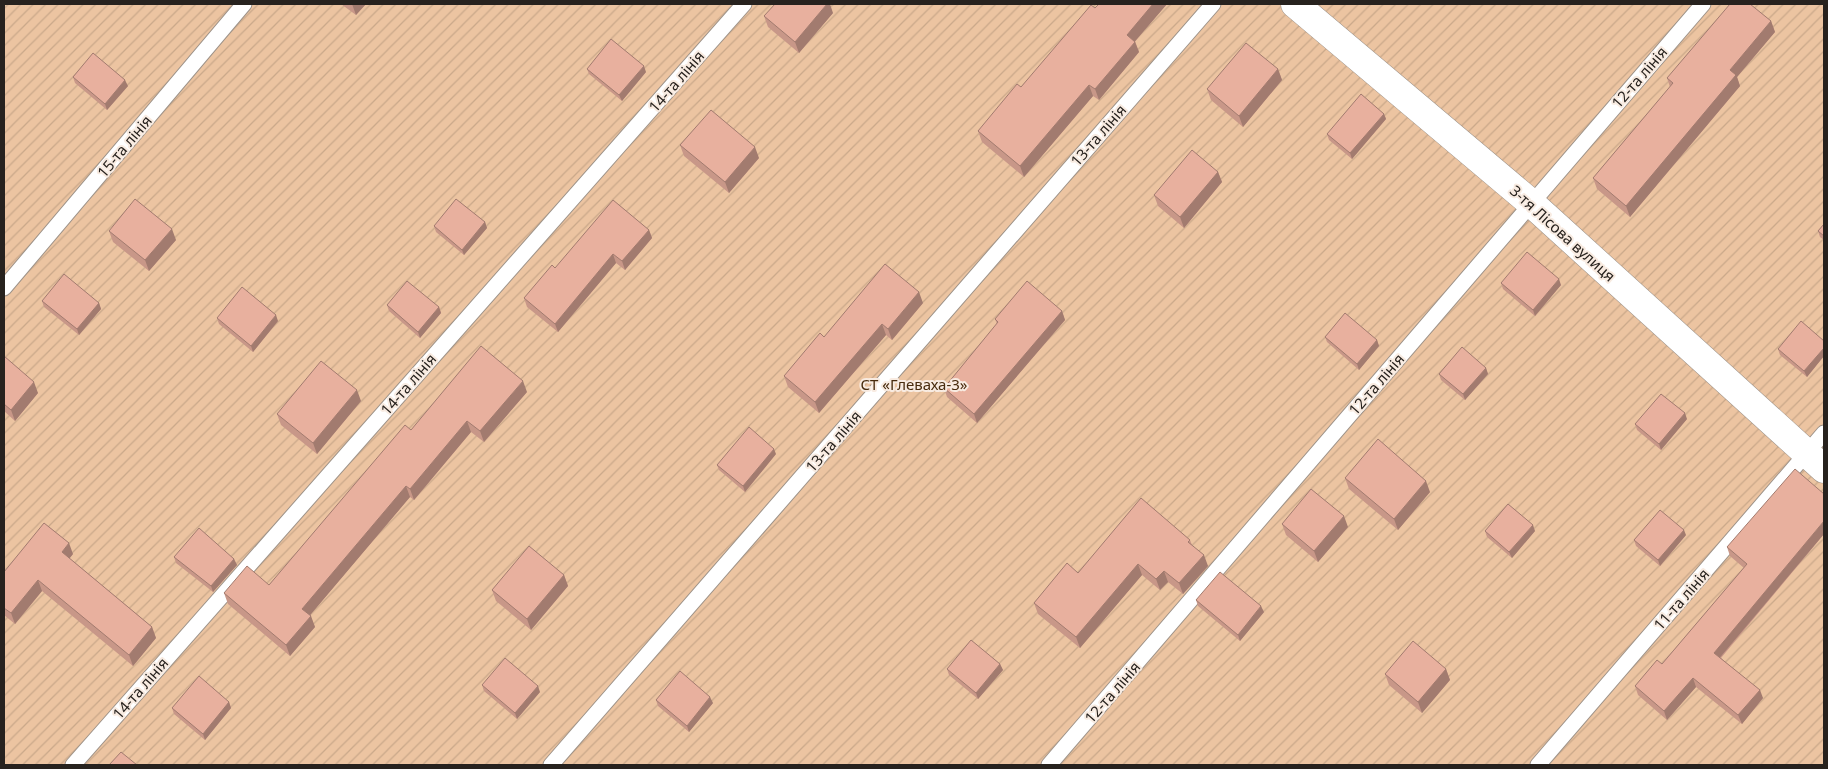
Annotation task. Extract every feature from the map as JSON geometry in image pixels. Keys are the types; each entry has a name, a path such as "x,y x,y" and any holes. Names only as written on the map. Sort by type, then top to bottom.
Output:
{"street":[{"name":"3-тя Лісова вулиця","path":"1295,4 1531,203 1815,461"}],"lane":[{"name":"15-та лінія","path":"4,288 244,4"},
{"name":"14-та лінія","path":"73,765 744,4"},
{"name":"13-та лінія","path":"551,765 1213,4"},
{"name":"12-та лінія","path":"1049,765 1702,4"},
{"name":"11-та лінія","path":"1538,765 1815,461 1824,433"}],"green space":[{"name":"СТ «Глеваха-3»","path":"4,4 1824,4 1824,765 4,765"}],"building":[{"path":"775,4 827,4 795,42 764,16"},
{"path":"1099,4 1153,4 1127,35 1135,42 1095,89 1089,85 1020,166 978,131 1017,84 1021,87 1091,5 1095,8"},
{"path":"1730,4 1750,4 1771,21 1730,70 1736,75 1626,206 1593,178 1673,83 1667,78"},
{"path":"611,39 644,66 619,95 587,69"},
{"path":"1246,43 1278,69 1239,116 1207,89"},
{"path":"93,53 125,80 105,104 73,77"},
{"path":"1361,94 1384,114 1350,153 1327,134"},
{"path":"711,110 755,147 725,182 680,145"},
{"path":"1192,150 1218,172 1180,217 1154,195"},
{"path":"135,199 172,229 145,260 109,231"},
{"path":"456,199 485,222 462,250 434,226"},
{"path":"613,200 649,230 622,261 613,254 555,324 524,298 552,265 555,268"},
{"path":"1824,224 1824,236 1818,231"},
{"path":"1527,252 1559,279 1533,310 1501,283"},
{"path":"885,264 919,292 888,329 882,324 815,402 784,376 820,333 824,337"},
{"path":"64,274 99,303 77,329 42,301"},
{"path":"407,281 439,307 418,332 387,305"},
{"path":"1027,281 1062,311 974,414 944,388 998,322 995,319"},
{"path":"242,287 276,315 251,346 217,318"},
{"path":"1345,313 1377,340 1357,364 1325,337"},
{"path":"1801,321 1824,341 1824,348 1804,371 1778,349"},
{"path":"481,346 523,381 480,431 467,421 410,489 406,486 302,609 311,616 286,645 224,593 247,566 269,585 405,425 411,430"},
{"path":"1462,347 1486,368 1463,394 1439,374"},
{"path":"4,356 34,382 11,410 4,404"},
{"path":"321,361 357,390 313,443 277,414"},
{"path":"1661,394 1685,413 1659,444 1635,424"},
{"path":"749,427 774,449 743,486 717,465"},
{"path":"1378,439 1426,481 1394,519 1345,478"},
{"path":"1795,469 1824,494 1824,521 1714,653 1760,690 1738,715 1693,678 1664,711 1635,686 1657,660 1662,664 1747,564 1727,547"},
{"path":"1311,489 1344,516 1314,551 1282,524"},
{"path":"1141,498 1190,540 1188,542 1204,555 1179,583 1164,571 1156,579 1138,564 1076,637 1034,603 1067,563 1078,573"},
{"path":"1508,504 1533,525 1509,552 1485,531"},
{"path":"1660,510 1684,530 1658,560 1634,540"},
{"path":"44,523 69,543 62,552 152,627 129,655 38,580 11,613 4,608 4,572"},
{"path":"199,528 234,559 211,586 174,557"},
{"path":"529,546 564,575 527,619 492,590"},
{"path":"1220,572 1261,606 1238,635 1196,600"},
{"path":"971,640 1000,664 976,693 947,669"},
{"path":"1413,641 1446,669 1418,702 1385,674"},
{"path":"505,658 538,686 515,713 482,685"},
{"path":"680,671 710,697 687,726 656,700"},
{"path":"199,676 229,702 203,734 172,708"},
{"path":"121,752 137,765 109,765"}]}
